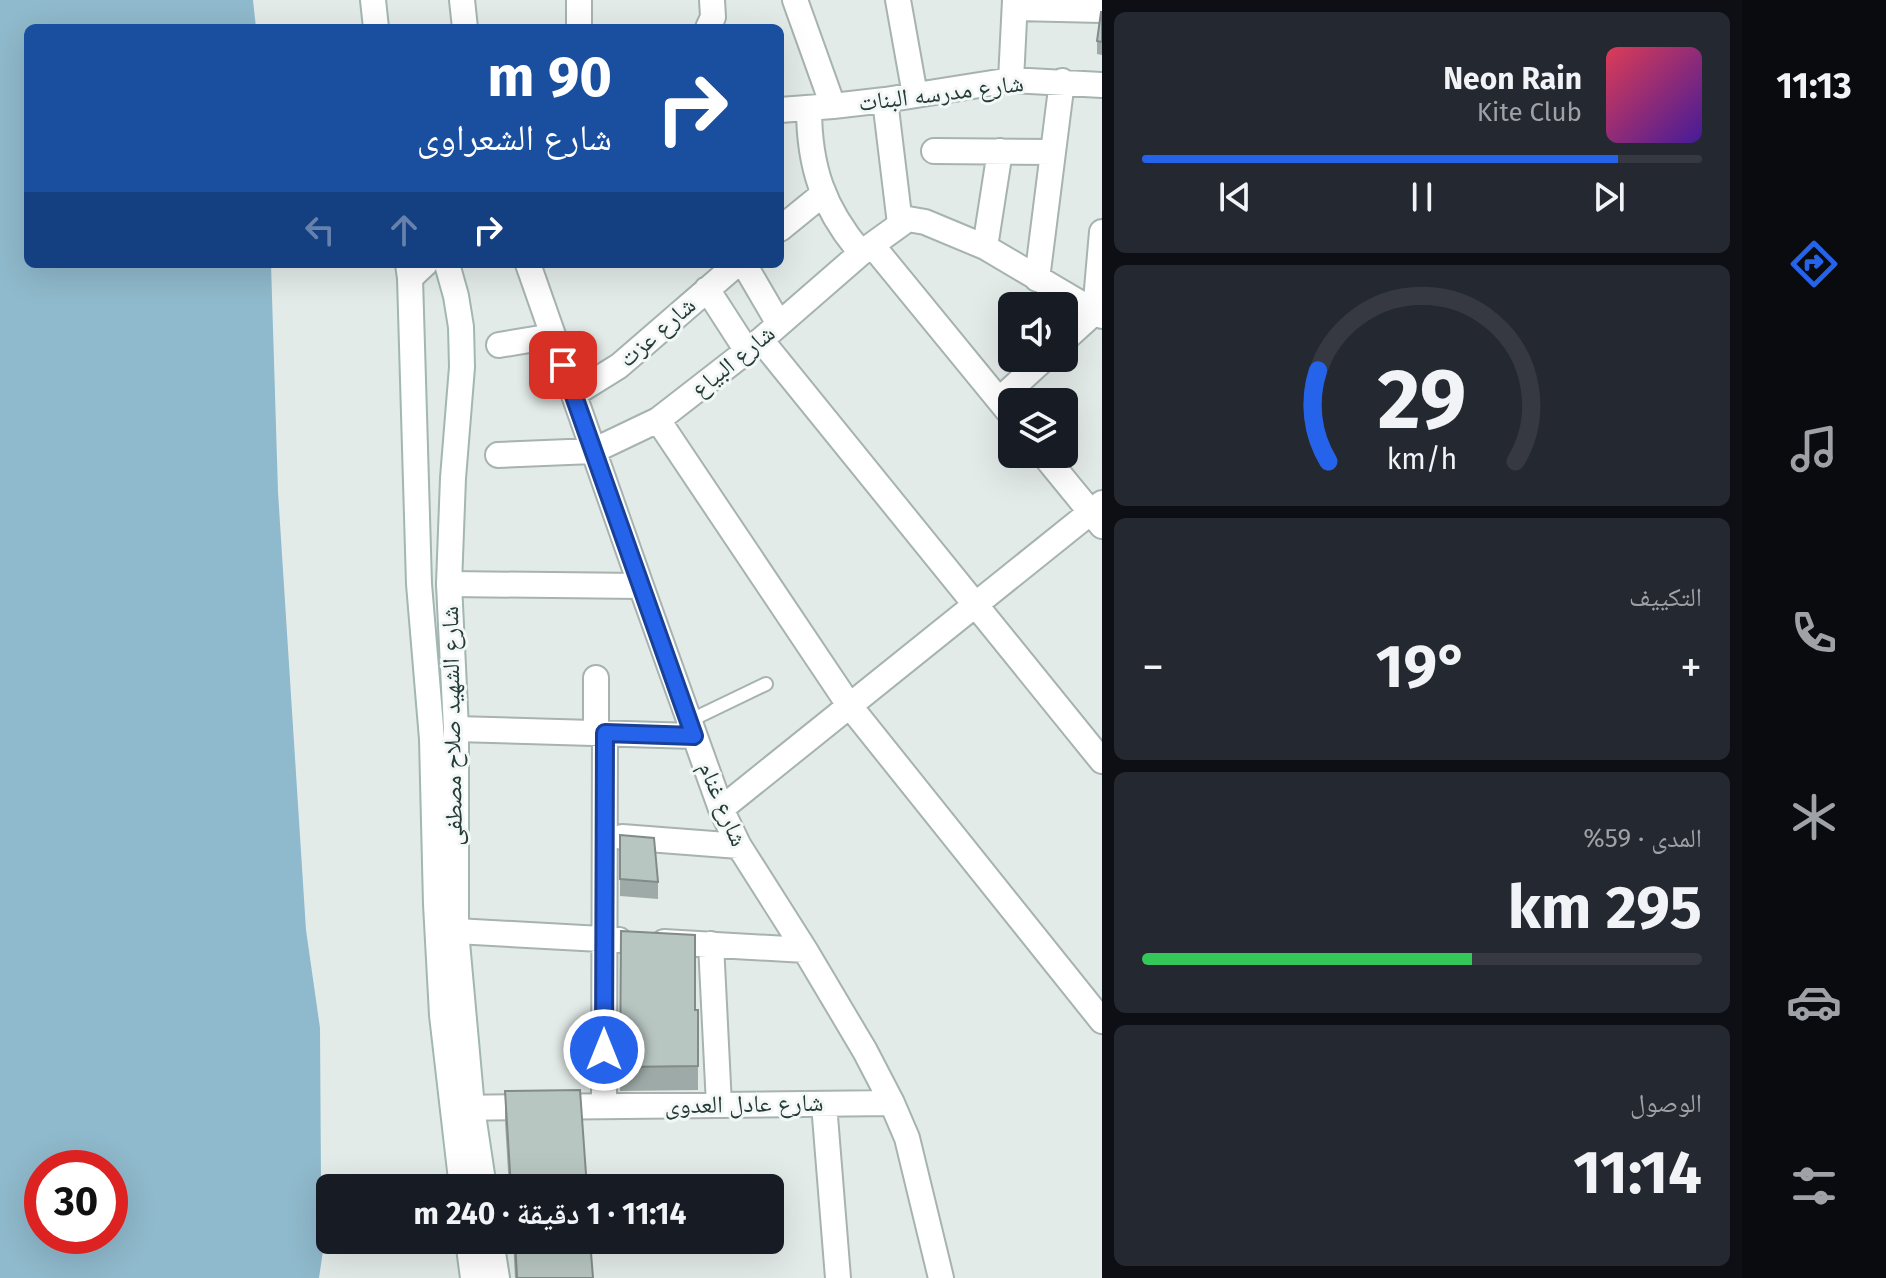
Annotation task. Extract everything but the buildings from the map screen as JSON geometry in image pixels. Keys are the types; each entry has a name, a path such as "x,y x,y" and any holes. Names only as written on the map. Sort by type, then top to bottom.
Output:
{"street":[{"path":"373,0 376,24"},
{"path":"462,0 465,24"},
{"path":"579,0 579,24"},
{"path":"710,24 713,17 712,0"},
{"path":"795,0 833,106"},
{"path":"898,0 915,95"},
{"path":"1011,80 1015,4 1102,10"},
{"name":"شارع مدرسه البنات","path":"784,110 885,100 1011,80 1102,85"},
{"path":"1037,279 1062,81"},
{"path":"885,100 900,224 908,219 917,219 985,247 1098,314"},
{"path":"809,108 809,137 814,166 823,194 846,235 867,249 998,399"},
{"path":"934,151 1053,152"},
{"path":"985,247 1000,151"},
{"path":"784,226 823,194"},
{"name":"شارع البياع","path":"593,451 658,420 900,224"},
{"path":"1078,329 1098,314 1102,232"},
{"name":"شارع الشهيد صلاح مصطفى","path":"448,268 461,327 462,367 449,584 456,729 456,931 462,1174"},
{"name":"شارع غنام","path":"529,268 721,809 739,846 805,950 892,1103 907,1138 941,1278"},
{"name":"شارع عزت","path":"574,394 619,366 732,268"},
{"path":"745,268 763,338"},
{"name":"شارع الشهيد صلاح مصطفى","path":"415,269 419,584 432,739 442,1015 480,1174"},
{"path":"707,289 763,338 1102,761"},
{"path":"499,345 553,336"},
{"path":"1022,388 1034,372"},
{"path":"658,420 849,705 1102,1021"},
{"path":"498,455 593,451"},
{"path":"721,809 974,605 1098,514 1056,468"},
{"path":"449,584 641,586"},
{"path":"596,678 605,835 604,1106"},
{"path":"456,729 600,733 692,728"},
{"path":"605,835 739,846"},
{"path":"456,931 805,950"},
{"path":"711,944 719,1105"},
{"name":"شارع عادل العدوى","path":"462,1108 892,1103"},
{"path":"824,1104 838,1278"},
{"path":"470,1254 473,1278"},
{"path":"493,1254 497,1278"}],"lane":[{"path":"692,728 766,684"}],"water":[{"path":"0,0 253,0 256,24 24,24 24,268 271,268 278,492 306,930 320,1028 321,1174 316,1174 316,1254 323,1254 319,1278 0,1278"}],"route":[{"path":"563,365 694,736 605,733 604,1050"}]}
